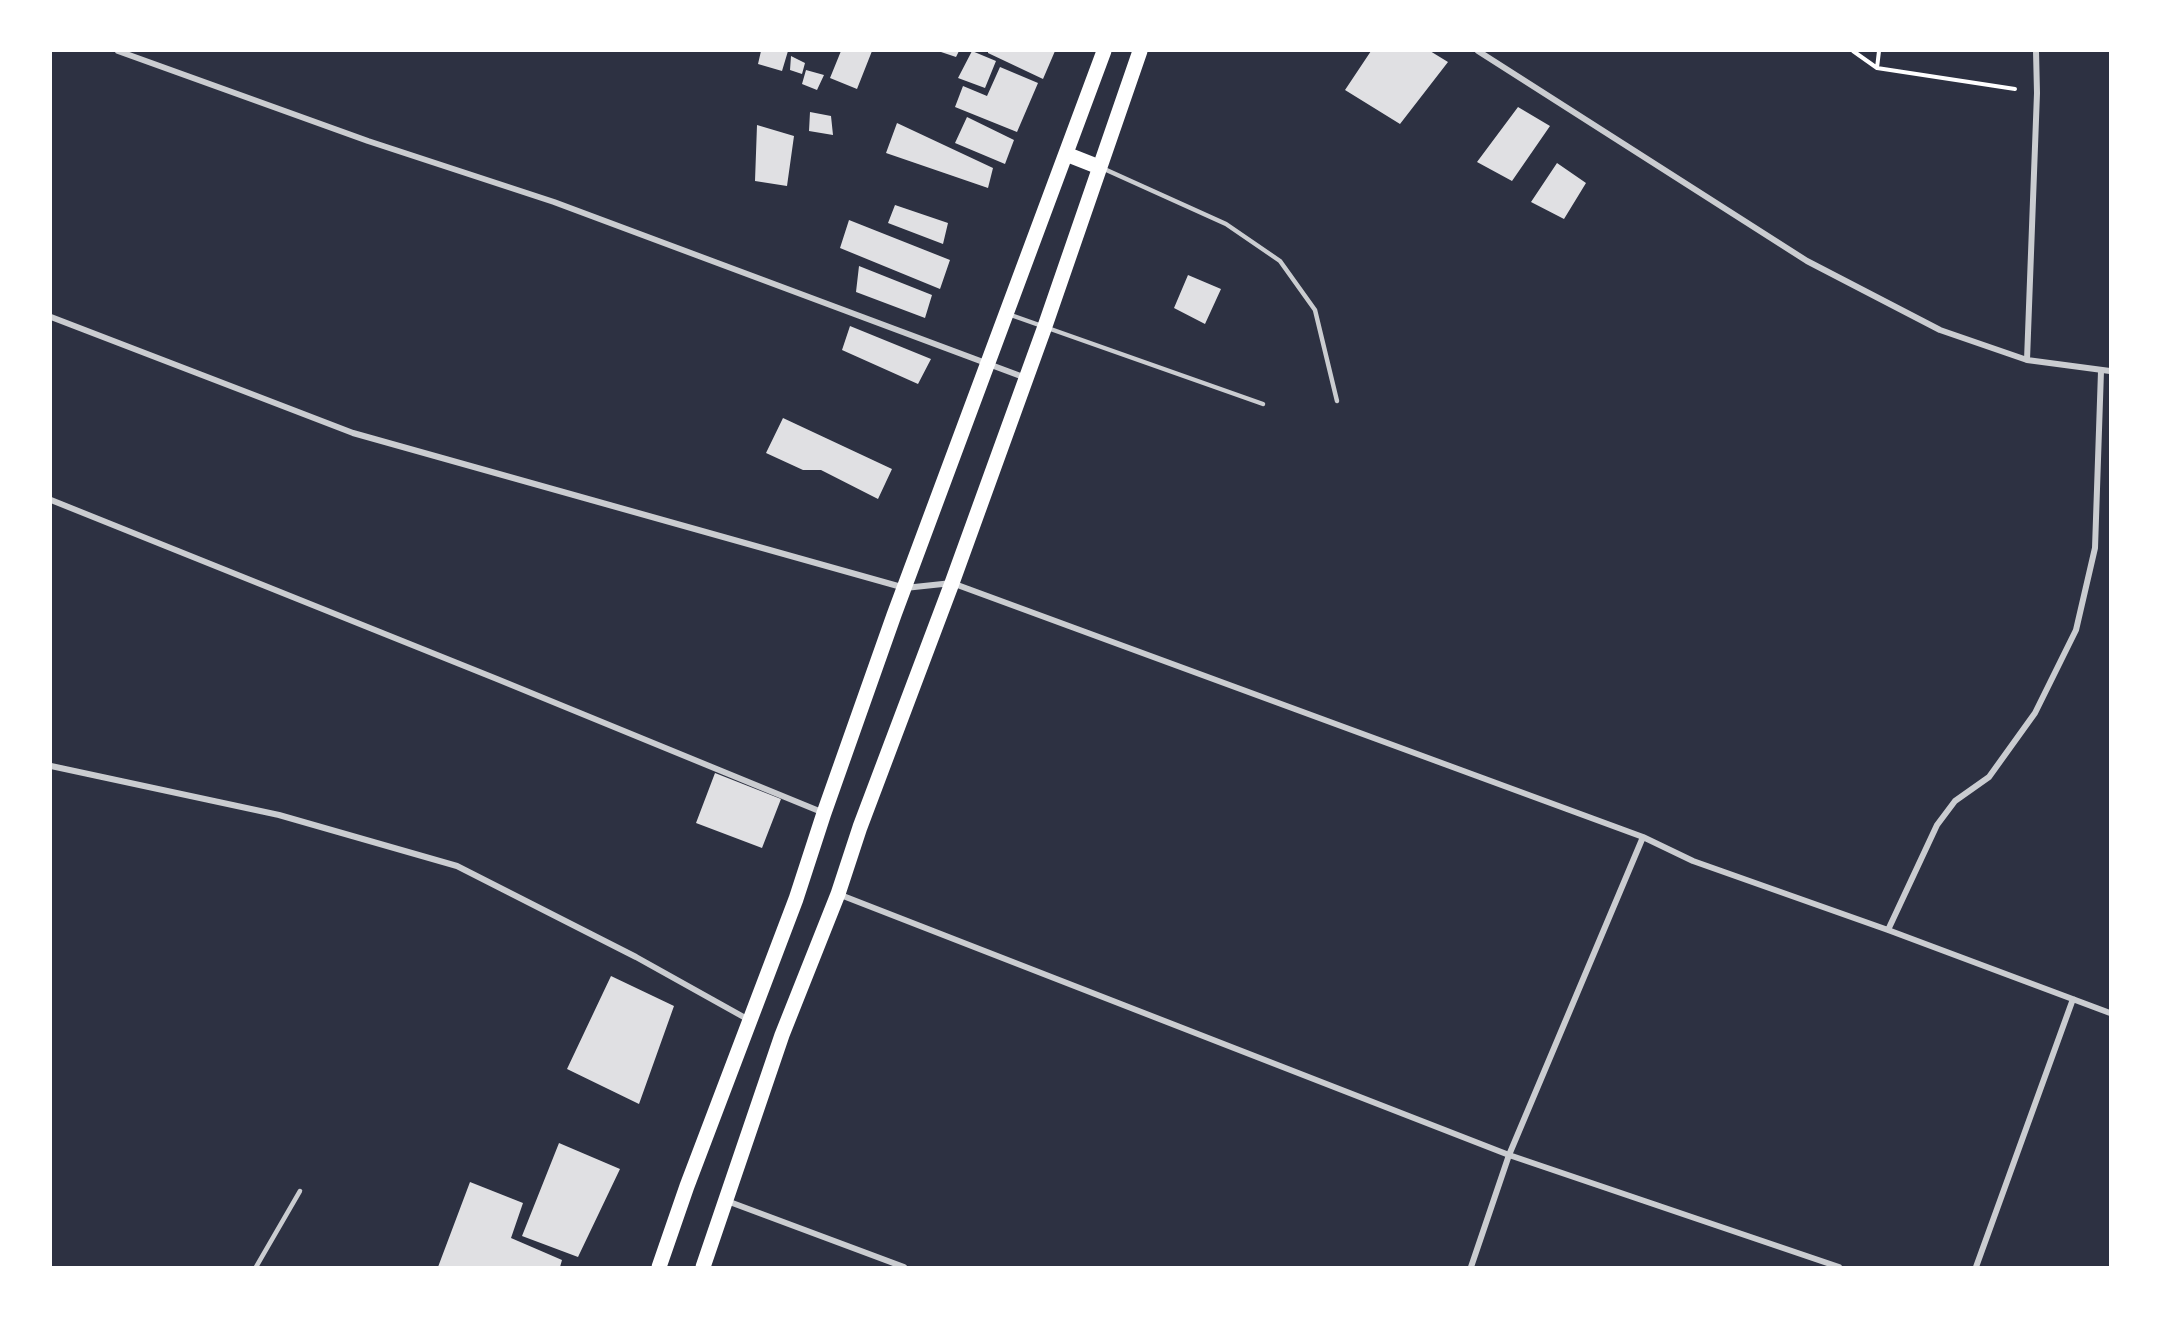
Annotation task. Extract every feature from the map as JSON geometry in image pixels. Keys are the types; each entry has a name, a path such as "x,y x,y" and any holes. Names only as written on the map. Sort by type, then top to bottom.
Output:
{"main road":[{"path":"659,1267 795,899 904,588 1104,51"},
{"path":"703,1267 782,1035 838,894 864,816 952,582 1044,329 1140,51"},
{"path":"1066,154 1100,167"}],"street":[{"path":"118,51 368,141 554,202 1026,378"},
{"path":"1478,51 1808,261 1940,330 2027,360 2110,372"},
{"path":"2027,360 2037,93 2036,51"},
{"path":"51,317 353,433 904,588 952,582 1643,837 1693,861 1888,930 2110,1014"},
{"path":"1888,930 1937,825 1955,801 1989,777 2028,723 2076,630 2095,548 2101,371"},
{"path":"51,500 824,813"},
{"path":"51,766 279,815 457,866 636,957 749,1020"},
{"path":"1471,1267 1509,1155 1643,837"},
{"path":"838,894 1509,1155 1839,1267"},
{"path":"1976,1267 2073,999"},
{"path":"726,1201 904,1267"}],"lane":[{"path":"1100,167 1226,224 1280,261 1316,310 1337,401"},
{"path":"1007,314 1044,329 1263,404"},
{"path":"256,1267 300,1191"}],"path":[{"path":"1853,51 1877,68 2037,93"},
{"path":"1877,68 1879,51"}],"building":[{"path":"761,51 788,51 782,71 758,64"},
{"path":"841,51 872,51 857,89 830,78"},
{"path":"938,51 959,51 956,57"},
{"path":"972,51 996,61 985,88 958,78"},
{"path":"988,51 1055,51 1043,79"},
{"path":"1371,51 1430,51 1448,62 1400,124 1345,90"},
{"path":"791,56 805,63 802,74 790,70"},
{"path":"1000,67 1038,83 1017,132 955,107 963,86 987,96"},
{"path":"806,70 824,75 817,90 802,84"},
{"path":"1518,107 1550,126 1512,181 1477,162"},
{"path":"810,112 831,116 833,135 809,131"},
{"path":"967,117 1014,140 1005,164 955,143"},
{"path":"897,123 993,168 988,188 886,153"},
{"path":"757,125 794,136 787,186 755,181"},
{"path":"1557,163 1586,183 1564,219 1531,202"},
{"path":"895,205 948,223 943,244 888,223"},
{"path":"849,220 950,260 940,289 840,248"},
{"path":"859,266 932,295 925,318 856,292"},
{"path":"1188,275 1221,289 1205,324 1174,308"},
{"path":"850,326 931,359 918,384 842,350"},
{"path":"783,418 892,469 878,499 821,470 803,470 766,453"},
{"path":"715,773 781,799 762,848 696,823"},
{"path":"611,976 674,1006 639,1104 567,1069"},
{"path":"559,1143 620,1169 578,1257 522,1236"},
{"path":"470,1182 523,1203 511,1238 562,1260 560,1267 438,1267"}]}
